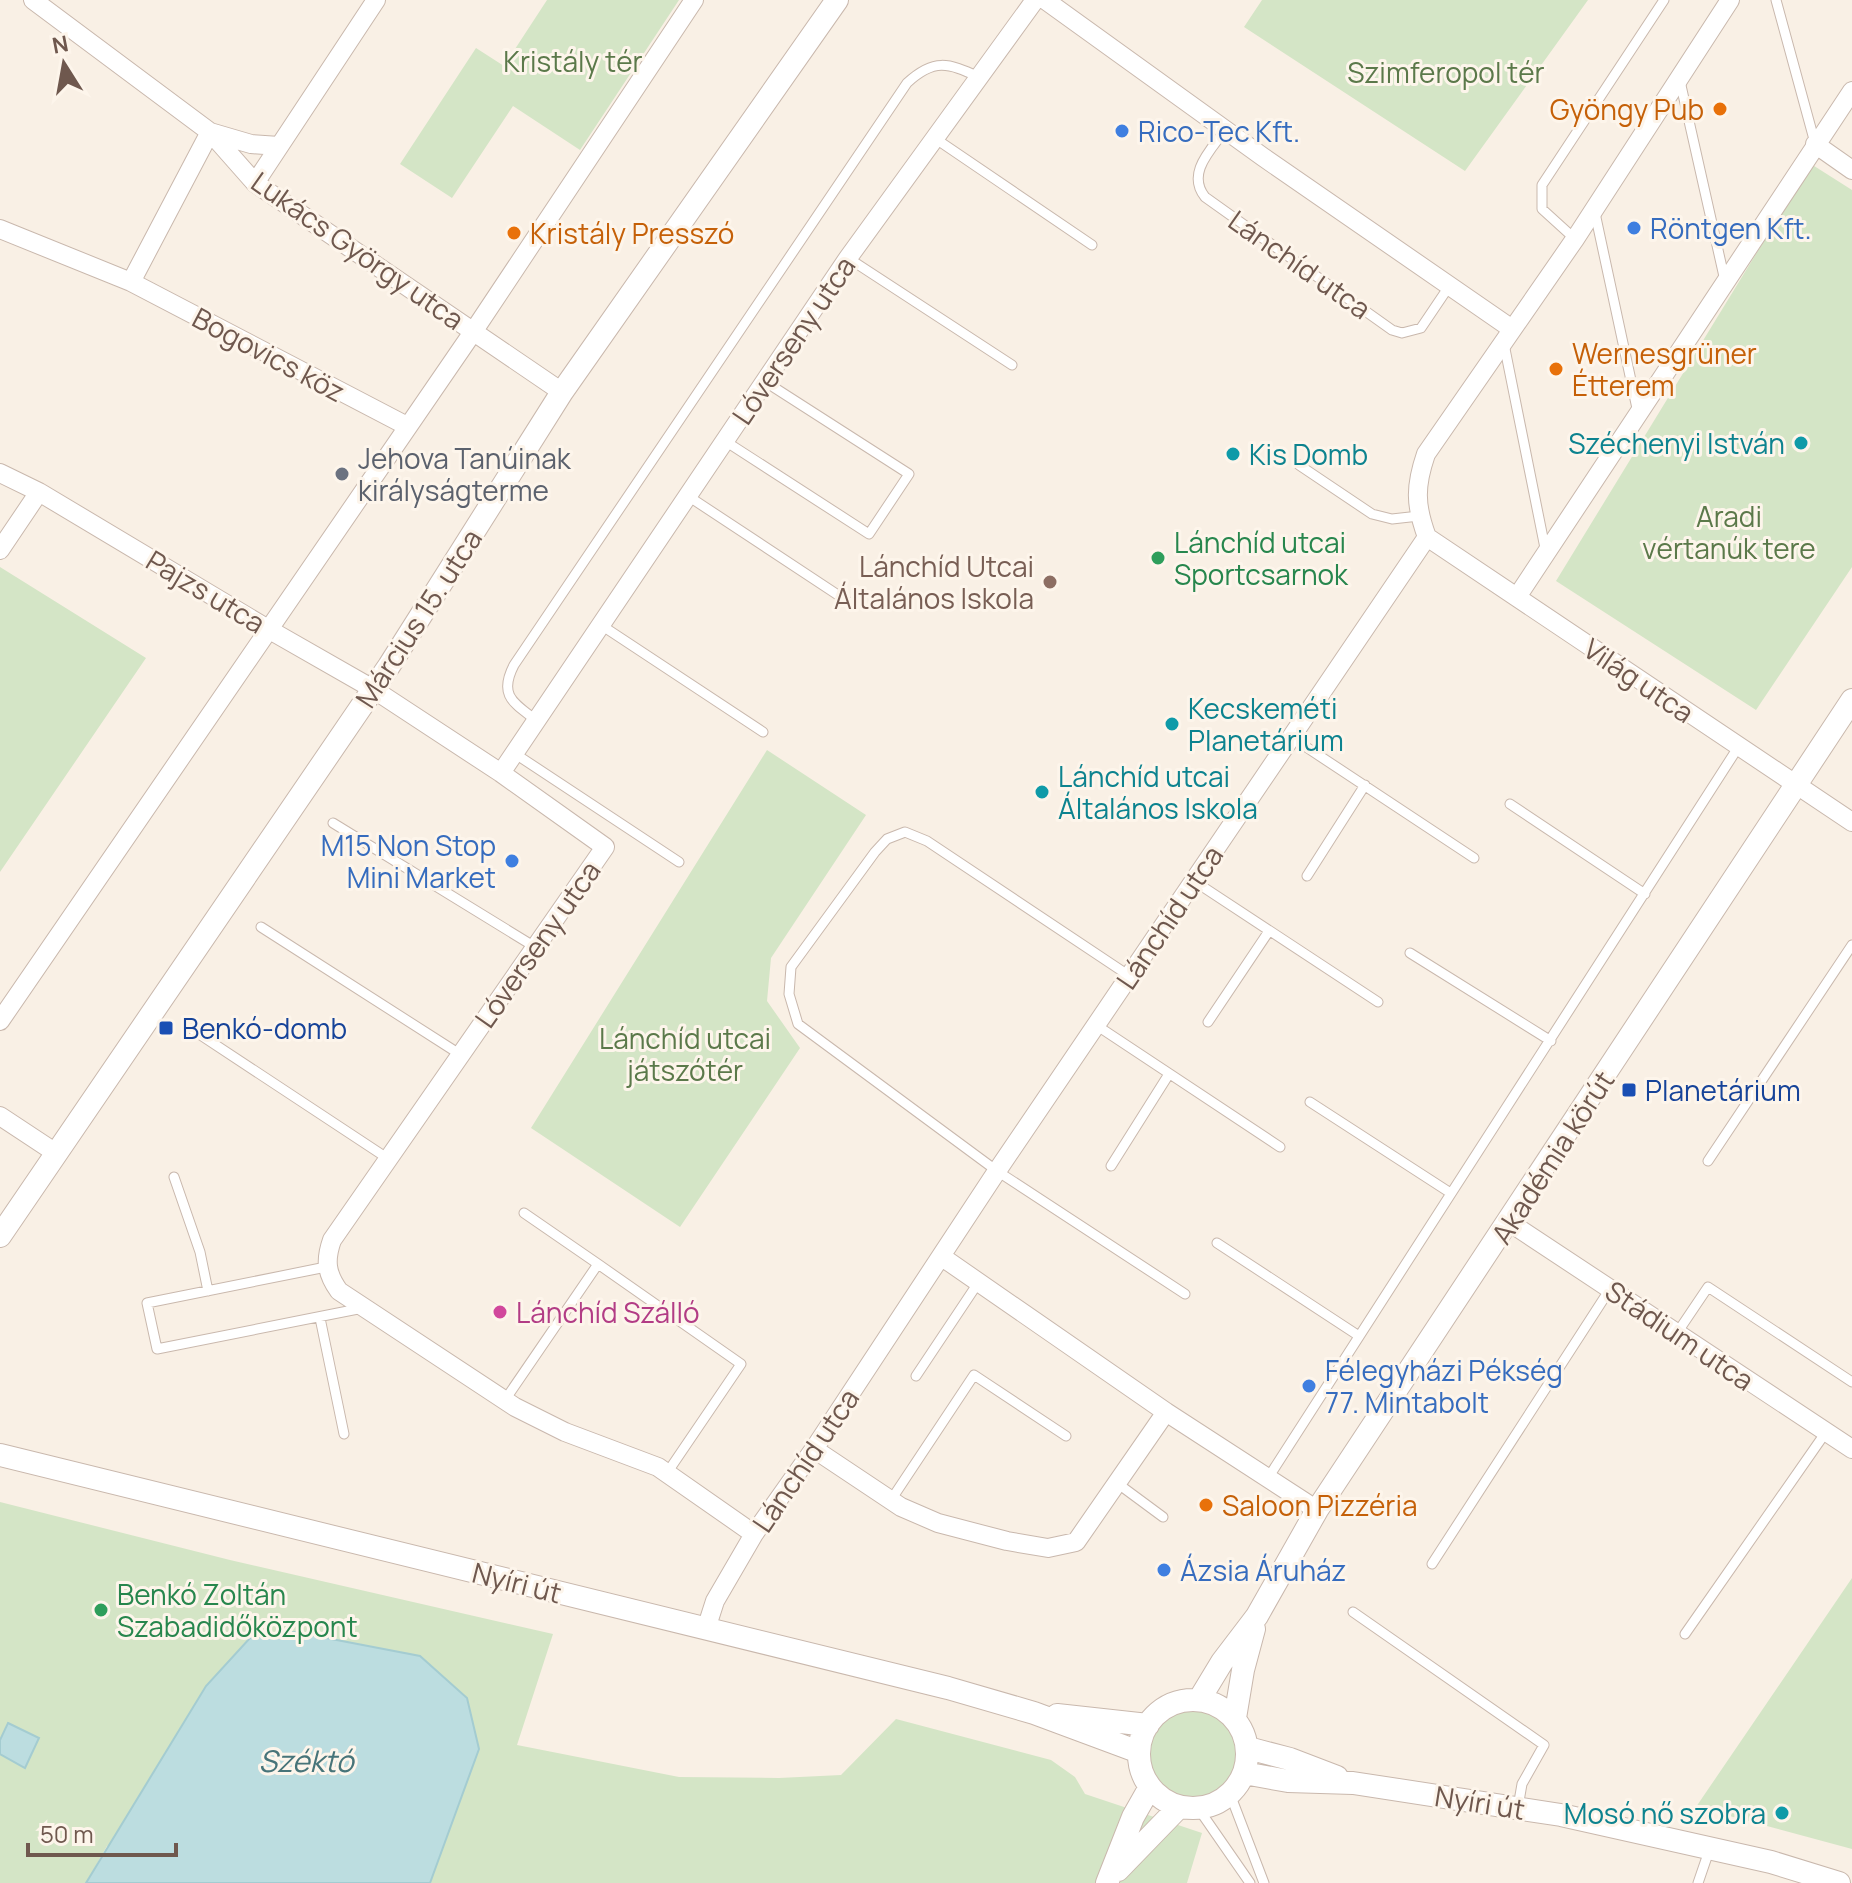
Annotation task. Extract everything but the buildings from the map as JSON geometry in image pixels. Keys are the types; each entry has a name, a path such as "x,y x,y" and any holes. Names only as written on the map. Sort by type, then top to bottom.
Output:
{"street":[{"name":"Lukács György utca","path":"33,0 210,132 255,183 562,392"},
{"path":"255,183 376,0"},
{"path":"0,1021 473,332 694,0"},
{"name":"Március 15. utca","path":"0,1236 373,689 562,392 837,0"},
{"name":"Lóverseny utca","path":"326,1267 332,1240 605,847 501,773 848,258 1035,0"},
{"path":"1045,0 1450,285 1508,334"},
{"path":"1427,537 1419,516 1416,481 1426,454 1575,239 1730,0"},
{"path":"1517,597 1852,91"},
{"path":"131,282 210,132"},
{"name":"Lukács György utca","path":"210,132 251,144 279,146"},
{"path":"1815,144 1852,170"},
{"name":"Bogovics köz","path":"0,229 131,282 407,426"},
{"name":"Pajzs utca","path":"0,473 39,492 373,689 501,773"},
{"path":"0,550 39,492"},
{"name":"Világ utca","path":"1427,537 1852,822"},
{"name":"Lánchíd utca","path":"706,1629 715,1601 754,1534 814,1449 1128,975 1427,537"},
{"name":"Akadémia körút","path":"1199,1700 1222,1662 1257,1616 1317,1510 1852,700"},
{"path":"0,1116 56,1153"},
{"name":"Stádium utca","path":"1509,1222 1852,1449"},
{"path":"942,1257 1166,1412 1317,1510"},
{"path":"326,1267 339,1291 505,1400 565,1432 667,1473 754,1534"},
{"path":"814,1449 891,1500 938,1523 1048,1548 1076,1542 1166,1412"},
{"name":"Nyíri út","path":"1,1454 948,1688 1034,1713 1139,1752"},
{"name":"Akadémia körút","path":"1235,1718 1257,1616"},
{"path":"1187,1700 1199,1700 1224,1709 1235,1718 1248,1748 1244,1773 1230,1794 1210,1806 1189,1807 1158,1796 1150,1787 1140,1764 1139,1752 1148,1725 1164,1708 1187,1700"},
{"name":"Nyíri út","path":"1034,1713 1148,1725"},
{"name":"Nyíri út","path":"1248,1748 1290,1759 1353,1783"},
{"name":"Nyíri út","path":"1244,1773 1288,1781 1353,1783 1518,1807 1771,1862 1839,1883"},
{"path":"1107,1883 1133,1817 1150,1787"},
{"path":"1107,1883 1189,1807"}],"lane":[{"path":"1575,239 1542,209 1542,185 1664,0"},
{"path":"1776,0 1815,144"},
{"path":"537,721 509,696 506,688 514,665 907,83 928,68 940,65 952,65 979,77"},
{"path":"1679,77 1726,283"},
{"name":"Lánchíd utca","path":"1225,129 1198,173 1198,183 1205,197 1392,330 1402,333 1421,328 1450,285"},
{"path":"936,139 1092,245"},
{"path":"1594,209 1638,413"},
{"path":"848,258 1012,365"},
{"path":"1508,334 1546,553"},
{"path":"725,441 869,534 909,474 764,381"},
{"path":"1299,465 1372,514 1392,519 1419,516"},
{"path":"688,496 850,603"},
{"path":"601,625 763,732"},
{"path":"1291,737 1474,858"},
{"path":"1268,1478 1449,1192 1551,1041 1739,746"},
{"path":"514,753 679,862"},
{"path":"1307,876 1365,785"},
{"path":"1510,804 1645,894"},
{"path":"333,823 535,947"},
{"path":"1128,975 927,841 905,832 887,839 875,852 791,967 789,994 798,1024 997,1171 1185,1294"},
{"path":"1194,881 1378,1002"},
{"path":"261,927 461,1055"},
{"path":"1208,1022 1269,931"},
{"path":"1708,1161 1852,945"},
{"path":"1410,953 1551,1041"},
{"path":"1096,1025 1280,1147"},
{"path":"193,1030 387,1158"},
{"path":"1111,1166 1169,1074"},
{"path":"1310,1102 1449,1192"},
{"path":"174,1177 200,1252 208,1291"},
{"path":"524,1213 741,1364 667,1473"},
{"path":"1217,1243 1359,1336"},
{"path":"505,1400 598,1264"},
{"path":"326,1267 147,1303 157,1349 366,1307"},
{"path":"916,1376 978,1283"},
{"path":"1677,1333 1708,1287 1852,1382"},
{"path":"1432,1564 1610,1289"},
{"path":"320,1318 344,1434"},
{"path":"891,1500 974,1375 1066,1436"},
{"path":"1685,1634 1826,1432"},
{"path":"1117,1483 1163,1517"},
{"path":"1353,1612 1544,1745 1522,1784 1518,1807"},
{"path":"1230,1794 1264,1883"},
{"path":"1189,1807 1250,1883"},
{"path":"1698,1883 1711,1848"}],"green space":[{"name":"Kristály tér","path":"547,0 679,0 580,150 513,106 452,198 400,164 476,48 504,66"},
{"name":"Szimferopol tér","path":"1262,0 1588,0 1465,171 1244,27"},
{"name":"Aradi vértanúk tere","path":"1811,164 1852,190 1852,567 1756,710 1556,581"},
{"path":"0,567 146,658 0,872"},
{"name":"Lánchíd utcai játszótér","path":"767,750 866,815 771,958 767,1001 800,1048 680,1227 531,1128"},
{"path":"0,1502 230,1560 553,1634 517,1745 679,1777 841,1775 896,1719 1051,1760 1075,1777 1085,1794 1202,1833 1187,1883 430,1883 479,1749 107,1846 86,1883 0,1883"},
{"path":"1852,1578 1852,1849 1696,1807"},
{"path":"1194,1710 1211,1713 1226,1723 1236,1738 1239,1755 1236,1772 1226,1787 1211,1797 1194,1800 1177,1797 1162,1787 1152,1772 1149,1755 1152,1738 1162,1723 1177,1713"}],"water":[{"name":"Széktó","path":"295,1632 420,1656 467,1698 479,1749 430,1883 86,1883 206,1686 250,1638"},
{"path":"8,1723 39,1738 25,1768 0,1754 0,1740"}],"place":[{"name":"Gyöngy Pub","path":"1720,109"},
{"name":"Rico-Tec Kft.","path":"1122,131"},
{"name":"Röntgen Kft.","path":"1634,228"},
{"name":"Kristály Presszó","path":"514,233"},
{"name":"Wernesgrüner Étterem","path":"1556,369"},
{"name":"Széchenyi István","path":"1801,443"},
{"name":"Kis Domb","path":"1233,454"},
{"name":"Jehova Tanúinak királyságterme","path":"342,474"},
{"name":"Lánchíd utcai Sportcsarnok","path":"1158,558"},
{"name":"Lánchíd Utcai Általános Iskola","path":"1050,582"},
{"name":"Kecskeméti Planetárium","path":"1172,724"},
{"name":"Lánchíd utcai Általános Iskola","path":"1042,792"},
{"name":"M15 Non Stop Mini Market","path":"512,861"},
{"name":"Benkó-domb","path":"166,1028"},
{"name":"Planetárium","path":"1629,1090"},
{"name":"Lánchíd Szálló","path":"500,1312"},
{"name":"Félegyházi Pékség 77. Mintabolt","path":"1309,1386"},
{"name":"Saloon Pizzéria","path":"1206,1505"},
{"name":"Ázsia Áruház","path":"1164,1570"},
{"name":"Benkó Zoltán Szabadidőközpont","path":"101,1610"},
{"name":"Mosó nő szobra","path":"1782,1813"}]}
